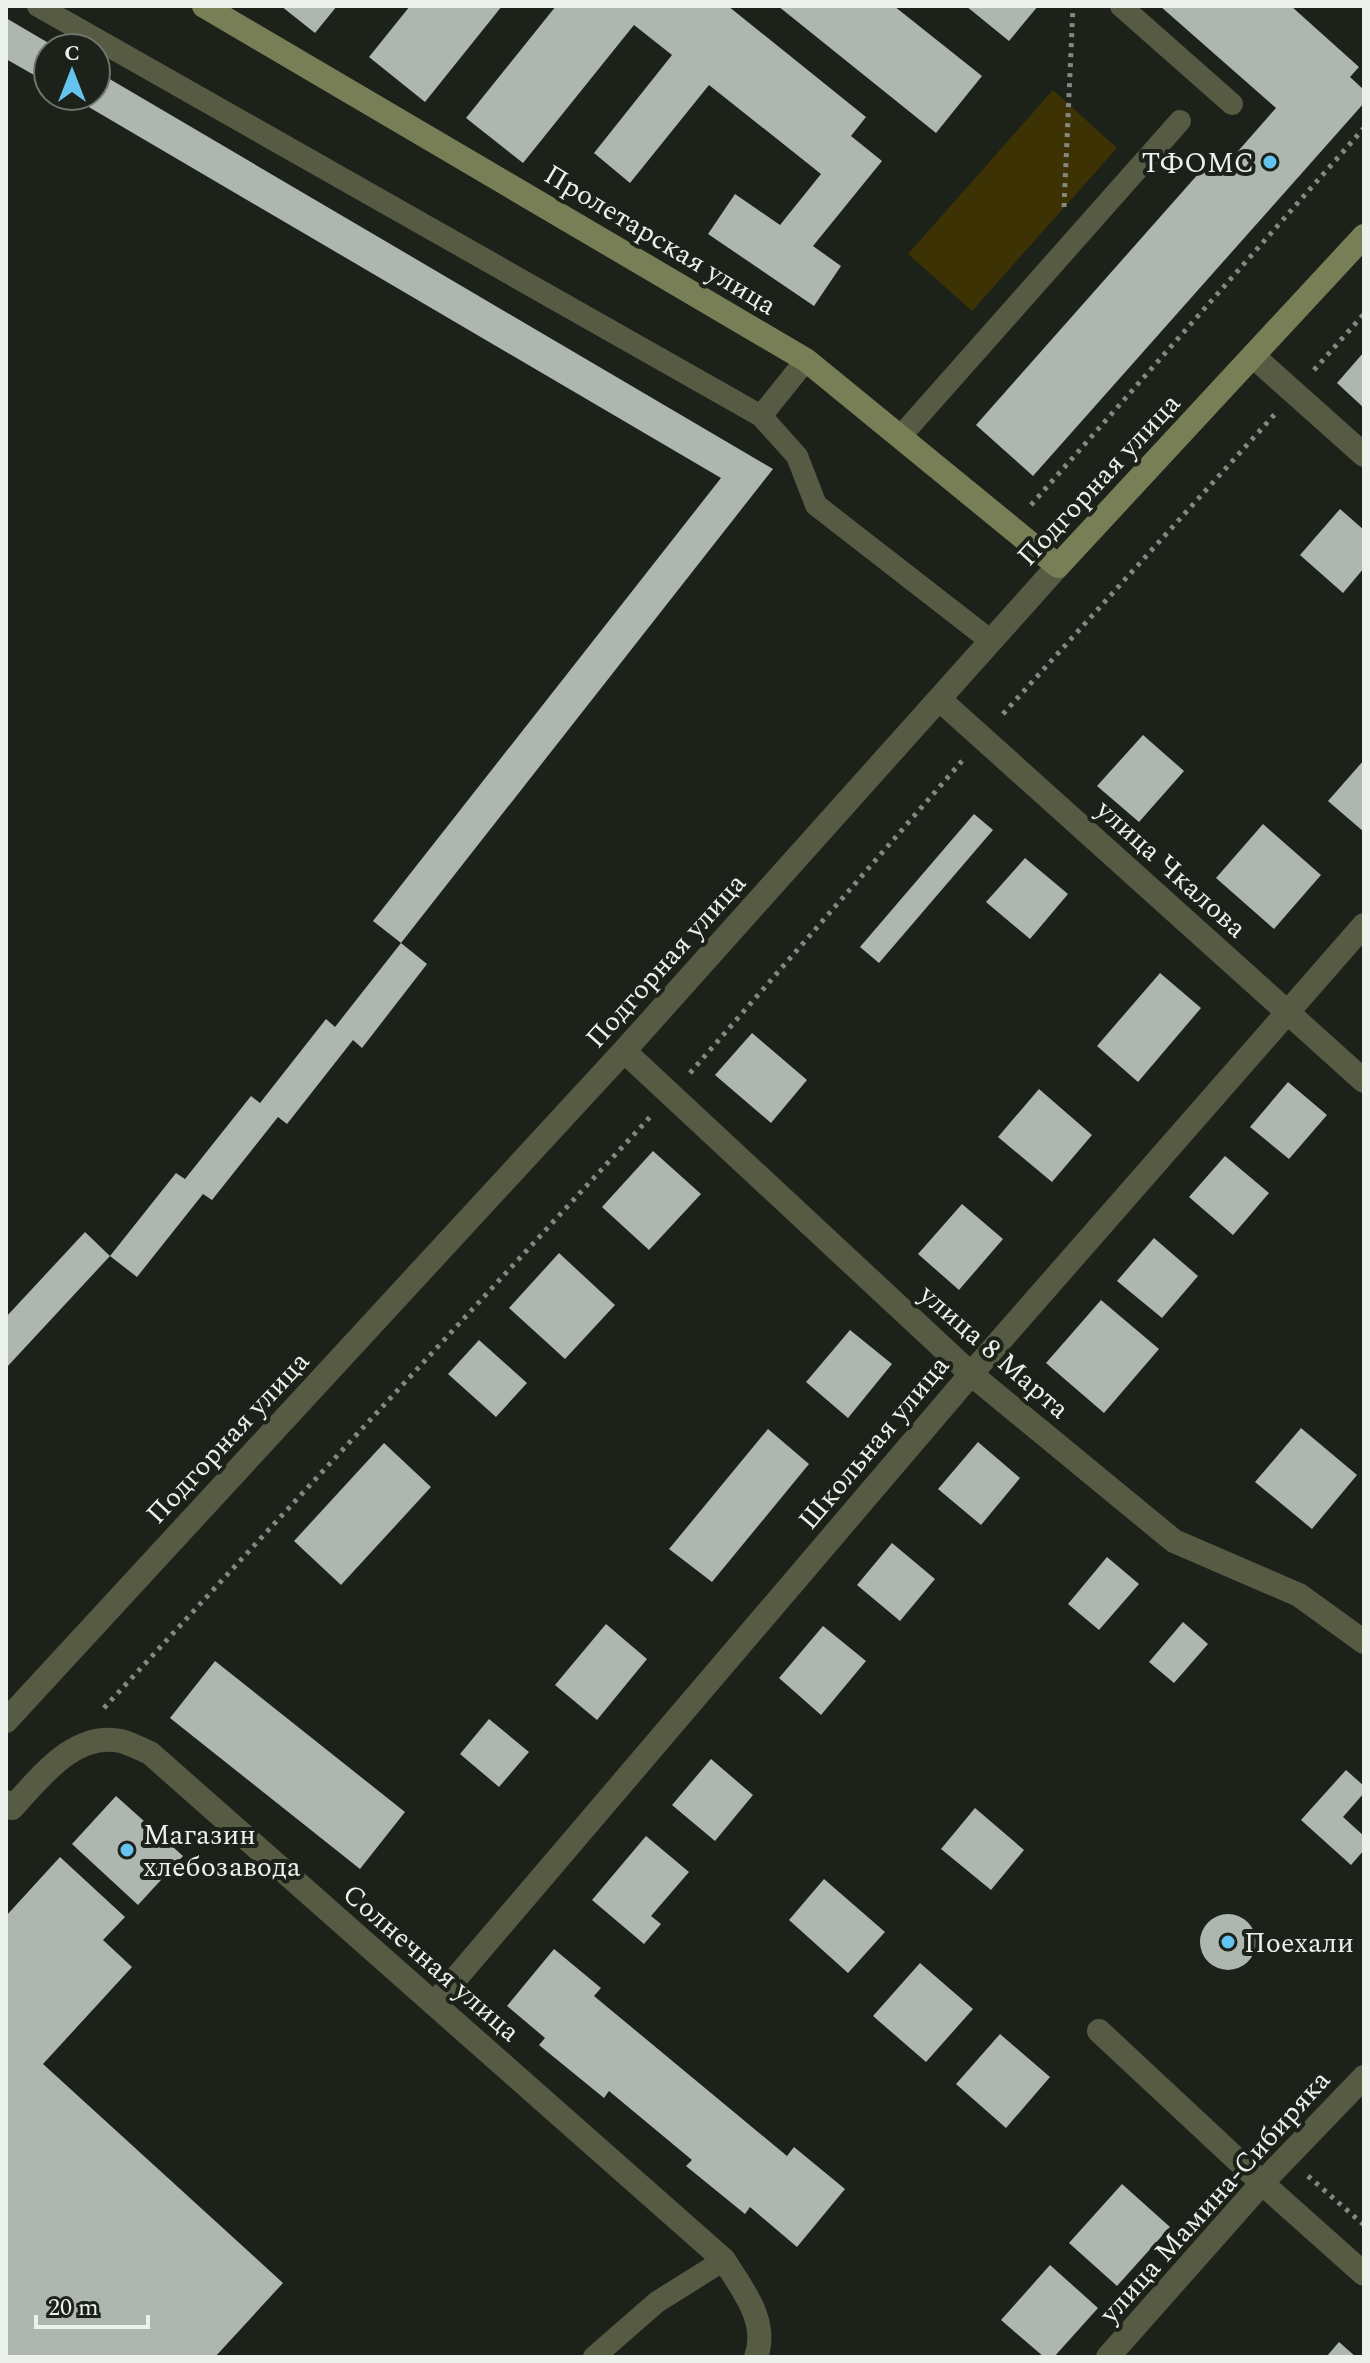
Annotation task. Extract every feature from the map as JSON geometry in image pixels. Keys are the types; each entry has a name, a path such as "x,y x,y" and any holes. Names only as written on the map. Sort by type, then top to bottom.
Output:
{"street":[{"name":"Пролетарская улица","path":"204,6 806,360 1058,566"},
{"name":"Подгорная улица","path":"6,1721 624,1051 1058,566 1364,236"},
{"path":"1253,356 1364,455"},
{"name":"улица Чкалова","path":"939,699 1364,1081"},
{"name":"Школьная улица","path":"434,2004 971,1374 1364,925"},
{"name":"улица 8 Марта","path":"624,1051 971,1374 1174,1541 1299,1595 1364,1642"},
{"name":"Солнечная улица","path":"6,1802 12,1808 58,1758 89,1743 119,1741 150,1753 724,2260 756,2312 759,2349 756,2357"},
{"path":"1099,2031 1364,2274"},
{"name":"улица Мамина-Сибиряка","path":"1108,2357 1262,2183 1364,2077"}],"lane":[{"path":"38,6 761,416 797,456 816,505 991,641"},
{"path":"1121,6 1232,104"},
{"path":"900,437 1180,121"},
{"path":"761,416 806,360"},
{"path":"594,2357 657,2302 724,2260"}],"path":[{"path":"1062,256 1073,6"},
{"path":"1011,528 1364,128"},
{"path":"101,1711 671,1095 982,737 1364,314"},
{"path":"1287,2157 1364,2225"}],"shaded area":[{"path":"1053,90 1117,148 972,311 908,254"}],"building":[{"path":"281,6 337,6 315,33"},
{"path":"410,6 502,6 425,102 369,57"},
{"path":"556,6 728,6 866,117 851,136 882,161 813,246 841,266 814,306 708,234 735,194 780,225 821,174 709,85 630,183 594,153 672,55 634,25 523,163 466,118"},
{"path":"778,6 894,6 982,76 936,133"},
{"path":"966,6 1038,6 1009,41"},
{"path":"1160,6 1291,6 1359,67 1350,77 1364,90 1364,103 1033,476 976,425 1207,164 1218,174 1276,108"},
{"path":"6,18 32,33 32,74 6,59"},
{"path":"112,80 773,469 401,943 373,921 721,478 97,112 112,112"},
{"path":"1364,352 1364,408 1337,383"},
{"path":"1340,509 1364,530 1364,568 1343,593 1300,555"},
{"path":"1143,735 1184,771 1139,822 1097,786"},
{"path":"1364,760 1364,832 1328,801"},
{"path":"974,814 993,830 879,963 860,947"},
{"path":"1263,824 1321,875 1274,929 1216,878"},
{"path":"1025,858 1068,894 1030,939 986,902"},
{"path":"401,943 427,964 362,1048 353,1040 287,1124 278,1117 212,1200 203,1194 137,1277 110,1256 176,1173 185,1179 251,1096 260,1103 326,1019 335,1027"},
{"path":"1160,973 1201,1008 1138,1082 1097,1046"},
{"path":"752,1033 807,1080 771,1123 715,1075"},
{"path":"1288,1082 1327,1115 1289,1159 1250,1127"},
{"path":"1039,1089 1092,1135 1052,1182 998,1137"},
{"path":"653,1151 701,1194 649,1250 602,1207"},
{"path":"1225,1156 1269,1193 1233,1235 1189,1197"},
{"path":"962,1204 1003,1239 959,1290 918,1254"},
{"path":"85,1232 110,1256 6,1368 6,1317"},
{"path":"1154,1238 1198,1276 1162,1318 1117,1281"},
{"path":"559,1253 615,1305 565,1359 509,1308"},
{"path":"1101,1300 1159,1349 1104,1413 1046,1363"},
{"path":"850,1330 892,1364 848,1418 806,1382"},
{"path":"479,1340 527,1383 496,1417 448,1374"},
{"path":"1301,1428 1357,1475 1312,1529 1255,1482"},
{"path":"768,1429 809,1464 712,1582 669,1549"},
{"path":"978,1442 1020,1478 981,1525 938,1489"},
{"path":"384,1443 431,1487 341,1585 294,1541"},
{"path":"892,1543 935,1579 900,1621 857,1585"},
{"path":"1107,1557 1139,1584 1099,1630 1068,1604"},
{"path":"1183,1622 1208,1644 1174,1683 1149,1662"},
{"path":"606,1624 647,1659 597,1720 555,1685"},
{"path":"823,1626 866,1661 821,1715 779,1678"},
{"path":"215,1661 405,1812 360,1869 170,1718"},
{"path":"489,1719 529,1752 499,1787 460,1754"},
{"path":"711,1759 753,1795 715,1841 672,1805"},
{"path":"1346,1770 1364,1786 1364,1793 1343,1817 1364,1836 1364,1850 1351,1865 1301,1820"},
{"name":"Магазин хлебозавода","path":"116,1796 183,1856 138,1905 72,1844"},
{"path":"975,1808 1024,1850 991,1890 941,1849"},
{"path":"646,1836 689,1872 651,1916 661,1924 644,1944 592,1900"},
{"path":"60,1857 125,1917 103,1940 132,1967 43,2064 283,2283 215,2357 6,2357 6,1916"},
{"path":"824,1879 885,1932 848,1973 789,1920"},
{"path":"1228,1914 1248,1922 1256,1942 1248,1962 1228,1970 1208,1962 1200,1942 1208,1922"},
{"path":"554,1949 601,1988 594,1996 787,2156 794,2147 845,2189 797,2247 750,2207 745,2214 686,2166 692,2160 609,2091 604,2098 539,2045 545,2038 507,2006"},
{"path":"920,1963 973,2009 926,2062 873,2016"},
{"path":"1000,2034 1050,2077 1006,2128 956,2084"},
{"path":"1122,2184 1170,2227 1117,2286 1069,2243"},
{"path":"1050,2265 1098,2308 1054,2357 1044,2357 1001,2320"},
{"path":"1339,2342 1356,2357 1326,2357"}],"place":[{"name":"ТФОМС","path":"1270,162"},
{"name":"Магазин хлебозавода","path":"127,1850"},
{"name":"Поехали","path":"1228,1942"}]}
